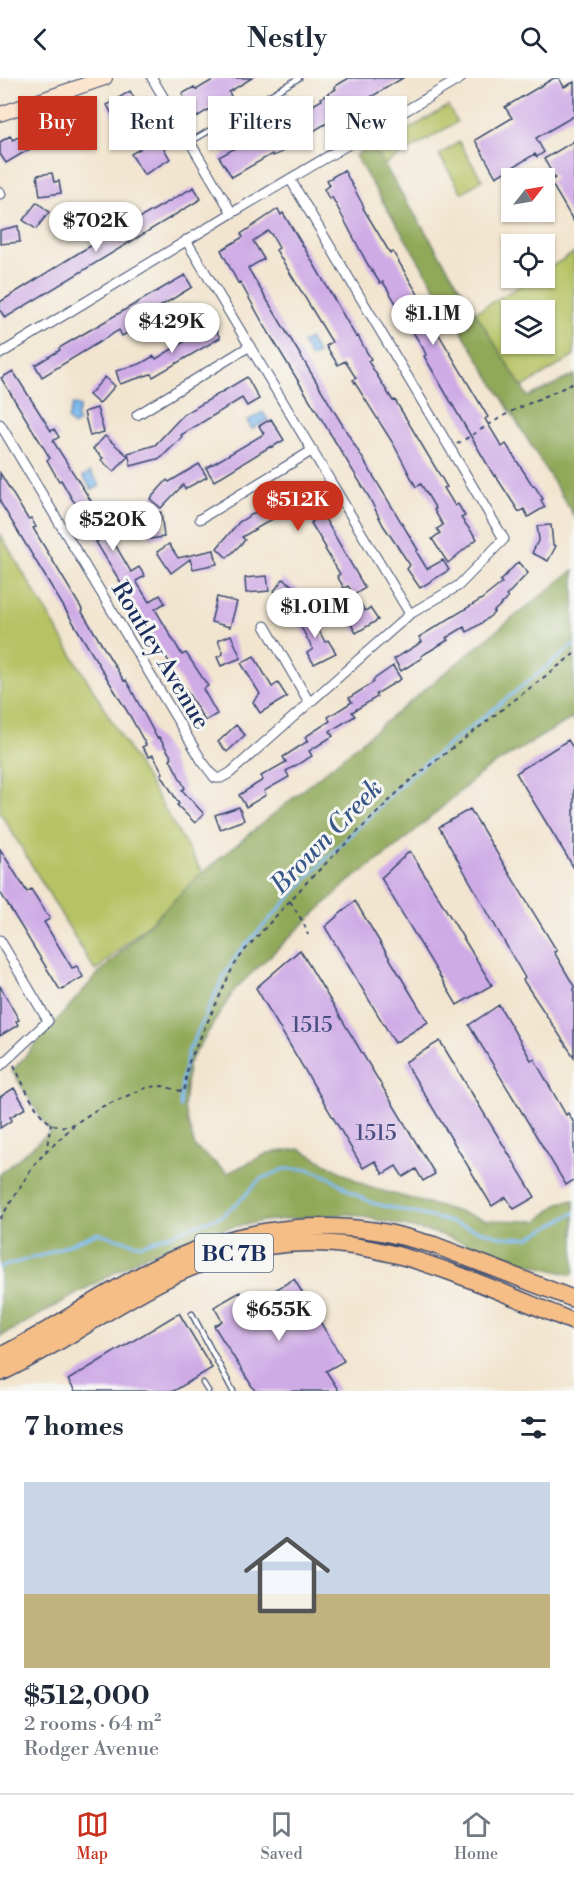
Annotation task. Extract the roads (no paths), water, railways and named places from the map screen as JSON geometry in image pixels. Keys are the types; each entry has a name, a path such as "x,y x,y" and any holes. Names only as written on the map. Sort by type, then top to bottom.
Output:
{"highway":[{"name":"BC 7B","path":"0,1356 33,1340 166,1262 230,1239 284,1229 346,1228 377,1231 434,1245 574,1299"},
{"name":"BC 7B","path":"0,1373 38,1355 170,1277 231,1253 294,1243 340,1243 406,1256 574,1322"}],"main road":[{"path":"0,114 105,78"}],"street":[{"path":"152,78 163,96"},
{"path":"0,354 186,240 461,78"},
{"path":"195,150 232,213"},
{"path":"265,626 309,702 410,614 458,586 504,539 290,179"},
{"path":"186,240 410,614"},
{"path":"137,416 250,346"},
{"name":"Routley Avenue","path":"0,424 210,774 218,778 227,775 309,702"},
{"path":"200,519 313,450"},
{"path":"0,940 48,1021 0,1066"}],"lane":[{"path":"196,138 299,78"},
{"path":"192,1314 233,1391"},
{"path":"203,1383 208,1391"}],"water":[{"path":"309,339 318,354 311,358 302,343"},
{"path":"73,404 80,407 76,418 79,422 73,426 68,419"},
{"path":"263,412 268,420 252,429 247,421"},
{"path":"91,472 100,486 92,490 83,476"}],"waterway":[{"name":"Brown Creek","path":"180,1107 182,1079 188,1052 226,972 239,952 323,862 412,774 574,645"},
{"path":"0,1267 43,1255 97,1233 141,1245 221,1216 242,1199 259,1180 284,1169 309,1169 331,1178 372,1203 503,1237 528,1238 574,1213"}]}
